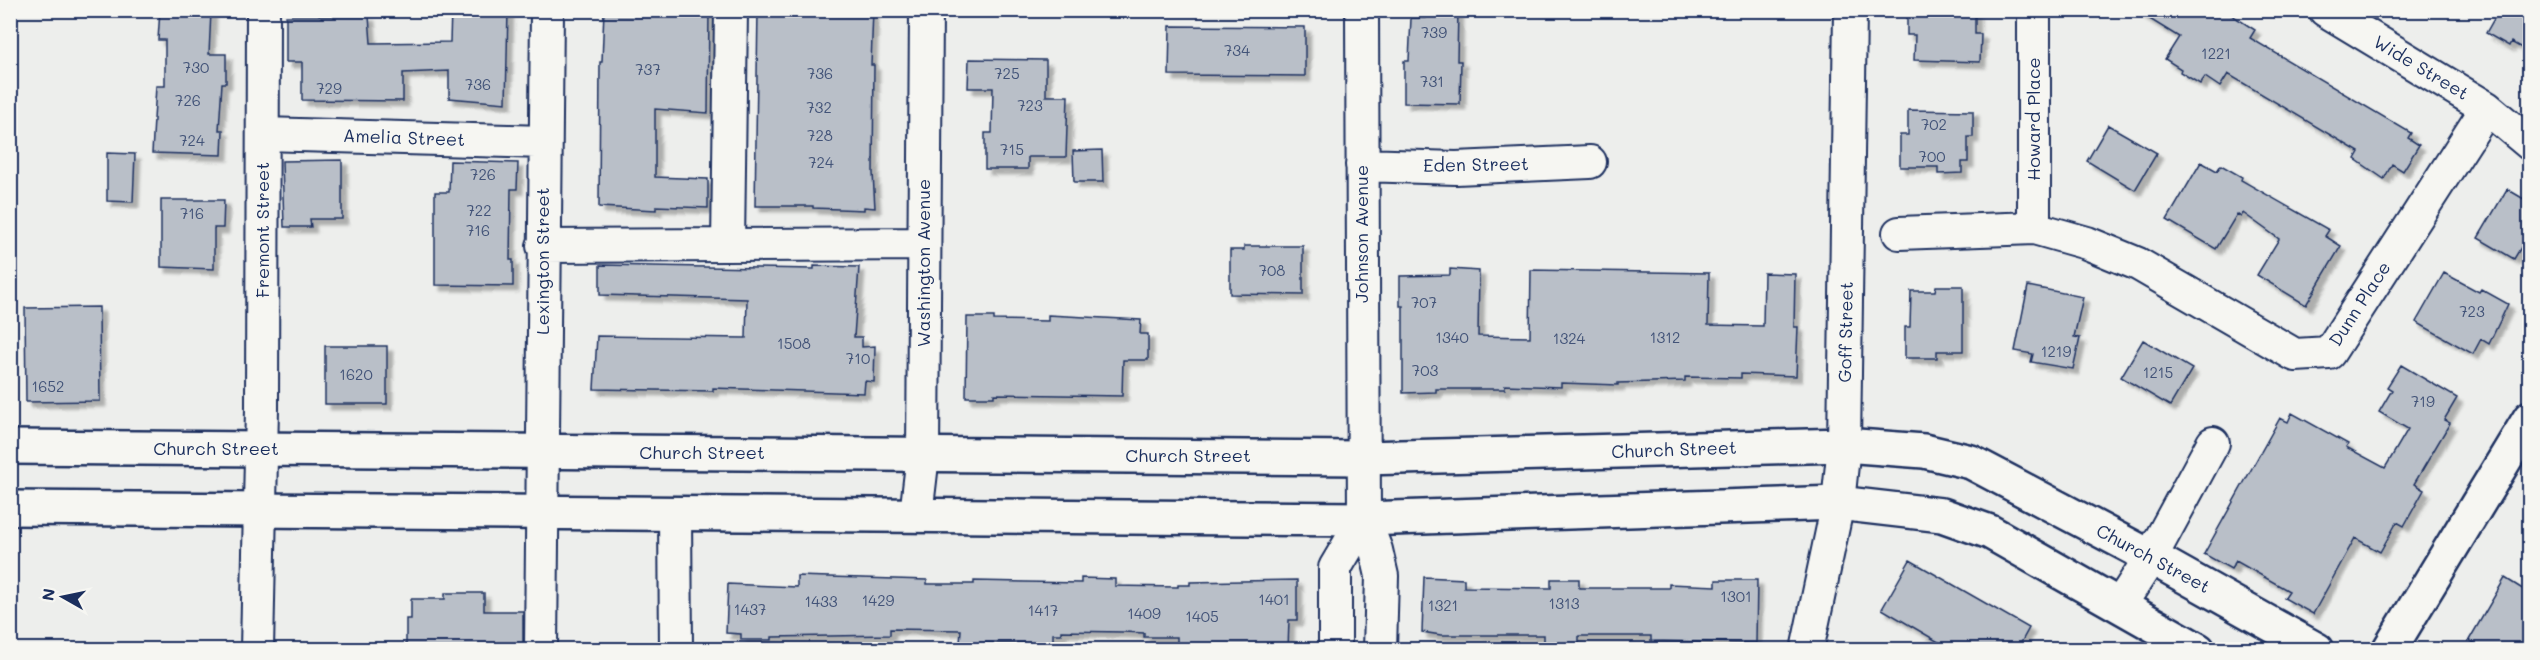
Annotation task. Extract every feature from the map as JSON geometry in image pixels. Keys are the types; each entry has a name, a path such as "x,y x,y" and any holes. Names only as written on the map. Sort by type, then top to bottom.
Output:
{"main road":[{"path":"2389,650 2529,418"},
{"name":"Church Street","path":"10,447 1363,458 1844,445 1924,451 1971,462 2151,557 2317,650"},
{"path":"10,508 1364,519 1838,503 1942,515 1990,532 2198,650"}],"street":[{"name":"Fremont Street","path":"257,650 264,134 263,10"},
{"name":"Lexington Street","path":"541,649 547,10"},
{"path":"728,245 731,10"},
{"name":"Washington Avenue","path":"916,515 923,455 926,10"},
{"name":"Johnson Avenue","path":"1362,10 1364,519"},
{"name":"Goff Street","path":"1807,650 1838,503 1844,445 1850,10"},
{"name":"Howard Place","path":"2034,10 2034,228"},
{"name":"Wide Street","path":"2325,10 2487,108 2529,144"},
{"name":"Dunn Place","path":"2034,228 2087,243 2138,264 2295,355 2329,353 2487,108"},
{"name":"Wide Street","path":"2487,108 2529,119"},
{"name":"Amelia Street","path":"264,134 544,142"},
{"name":"Eden Street","path":"1362,165 1456,168 1590,162"},
{"path":"1899,233 2034,228"},
{"path":"543,246 924,244"},
{"path":"2120,605 2151,557 2213,443"},
{"path":"675,513 676,650"},
{"path":"1335,650 1335,568 1364,519"},
{"path":"1364,519 1376,550 1382,576 1380,650"}],"building":[{"path":"160,10 211,12 209,54 226,54 226,83 222,83 219,130 223,130 222,155 152,153 156,86 165,86 165,40 158,40"},
{"path":"451,10 508,10 506,103 449,98 449,71 403,73 403,101 302,100 302,62 286,62 286,16 369,16 371,43 450,42"},
{"path":"604,10 709,10 708,113 655,109 655,177 708,179 708,208 656,206 656,210 599,207 600,62 602,62"},
{"path":"758,10 873,10 871,65 874,65 875,208 864,207 864,210 813,208 813,206 755,206"},
{"path":"1427,10 1458,10 1457,61 1461,61 1460,104 1404,103 1404,61 1409,61 1411,18 1426,18"},
{"path":"1907,10 1975,10 1975,34 1981,34 1980,62 1914,60 1915,35 1907,35"},
{"path":"2135,10 2224,10 2255,30 2250,38 2411,133 2408,138 2419,145 2403,171 2392,164 2384,179 2355,159 2359,152 2228,74 2220,87 2205,77 2200,84 2180,72 2181,69 2165,59 2179,37"},
{"path":"2499,10 2529,10 2529,52 2511,42 2509,46 2486,33"},
{"path":"1170,26 1305,27 1305,76 1169,75"},
{"path":"969,59 1046,60 1046,96 1068,96 1066,157 1028,157 1028,169 985,169 985,133 992,133 993,88 968,88"},
{"path":"1908,110 1973,111 1973,137 1968,137 1968,162 1962,162 1962,173 1938,174 1938,167 1900,167 1900,135 1908,135"},
{"path":"2108,125 2157,153 2135,190 2087,161"},
{"path":"1102,150 1103,182 1074,182 1073,151"},
{"path":"107,153 135,154 133,202 107,201"},
{"path":"342,160 342,219 310,219 311,227 284,227 282,161"},
{"path":"450,161 518,163 517,189 511,189 510,260 513,260 513,286 435,285 435,192 449,192"},
{"path":"2201,162 2217,171 2221,165 2242,177 2241,180 2329,230 2325,236 2341,246 2306,305 2257,275 2279,239 2243,213 2241,217 2237,214 2216,249 2167,220"},
{"path":"2507,189 2529,202 2529,234 2514,259 2478,238"},
{"path":"161,200 224,200 223,228 214,228 214,269 161,267"},
{"path":"1244,246 1303,246 1303,295 1230,294 1230,250 1244,250"},
{"path":"600,265 814,269 814,266 859,267 854,337 862,337 862,347 875,346 874,382 865,381 864,393 713,388 713,391 594,389 597,336 746,338 747,299 600,295"},
{"path":"1450,269 1479,271 1478,336 1530,337 1531,270 1709,273 1708,325 1763,326 1764,273 1795,274 1794,327 1798,327 1796,376 1741,374 1741,378 1685,377 1685,381 1618,383 1618,385 1561,383 1561,387 1505,385 1505,389 1436,389 1436,392 1403,393 1403,306 1400,306 1400,276 1450,275"},
{"path":"2444,273 2479,292 2481,289 2508,304 2489,344 2481,339 2473,354 2416,322"},
{"path":"1936,286 1963,286 1963,351 1937,351 1937,358 1905,358 1905,327 1910,327 1911,291 1935,291"},
{"path":"2028,286 2083,297 2074,337 2080,338 2073,369 2031,362 2033,354 2015,351"},
{"path":"99,307 100,401 26,402 25,308"},
{"path":"1048,315 1141,320 1140,334 1148,334 1148,360 1123,360 1122,396 994,394 994,397 966,397 967,317 1048,321"},
{"path":"2143,340 2192,369 2170,406 2121,377"},
{"path":"325,346 387,346 387,404 325,404"},
{"path":"2401,365 2457,398 2444,420 2450,423 2414,484 2424,490 2404,526 2397,522 2380,552 2355,538 2313,614 2284,598 2289,591 2236,561 2231,569 2204,554 2280,418 2288,422 2292,413 2348,444 2346,447 2385,468 2408,429 2379,412 2392,390 2387,387"},
{"path":"1910,560 2029,628 2017,650 1952,650 1882,609"},
{"path":"797,576 927,580 927,584 974,584 974,581 1081,583 1081,578 1115,579 1115,586 1178,587 1178,585 1190,585 1190,582 1297,580 1297,620 1289,620 1288,650 1177,650 1177,637 1144,637 1144,633 1123,632 1061,631 1061,634 1053,634 1053,650 1024,650 1024,643 960,643 961,630 890,629 890,635 772,637 772,640 741,640 741,634 726,633 728,584 797,587"},
{"path":"1424,577 1464,579 1464,587 1551,588 1551,579 1579,579 1579,588 1669,588 1669,584 1716,586 1716,580 1757,580 1756,643 1651,641 1651,636 1579,636 1579,648 1544,648 1544,635 1441,635 1422,632"},
{"path":"2505,578 2529,593 2529,650 2486,650 2469,640"},
{"path":"445,593 484,593 484,611 523,611 523,650 406,650 406,619 411,619 411,599 445,599"}]}
